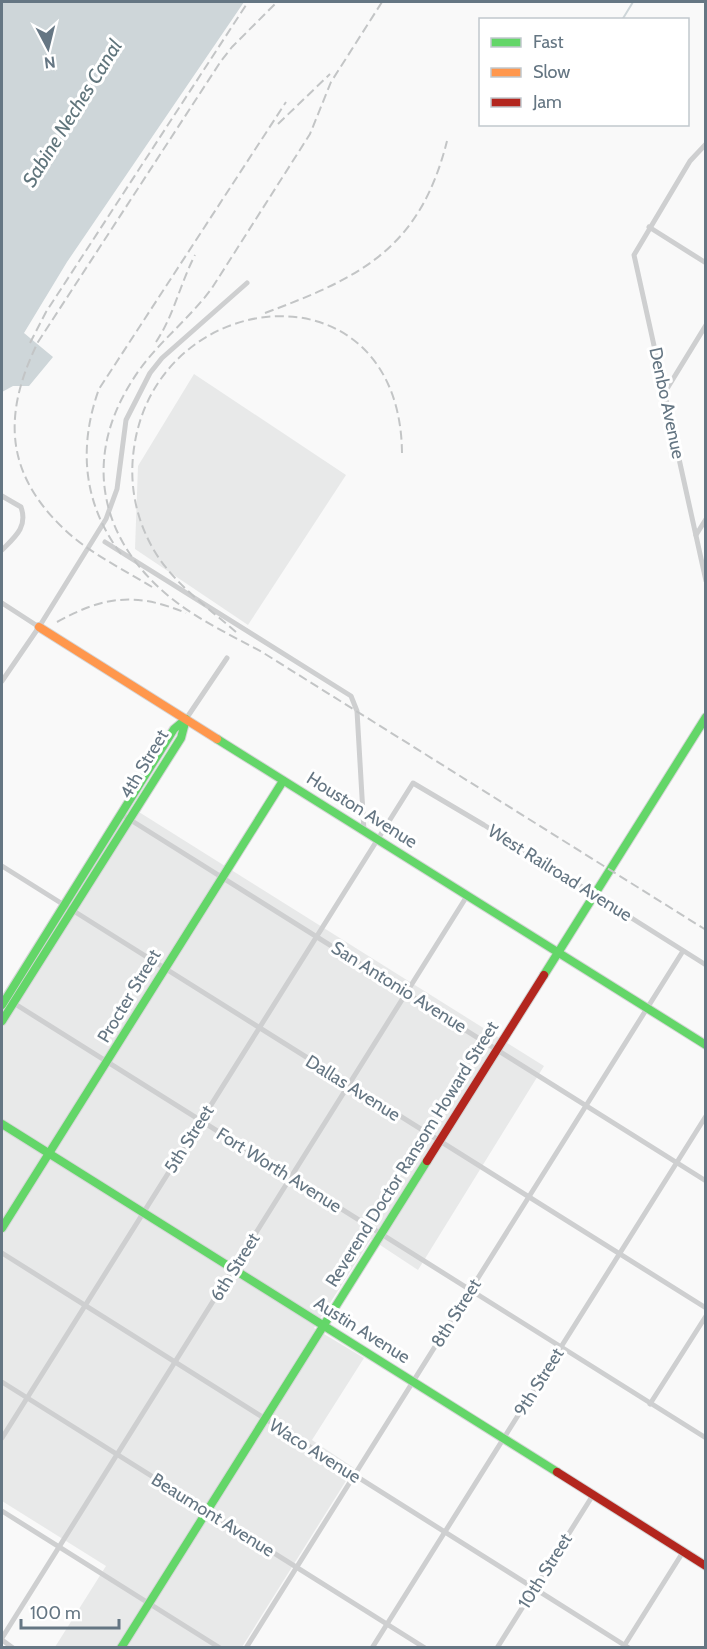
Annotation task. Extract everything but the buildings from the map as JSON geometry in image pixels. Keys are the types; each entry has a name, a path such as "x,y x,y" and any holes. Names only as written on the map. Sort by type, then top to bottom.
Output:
{"street":[{"name":"Denbo Avenue","path":"705,144 690,161 634,255 705,581"},
{"path":"649,227 705,263"},
{"path":"2,681 39,627 106,519 117,489 126,420 150,373 162,358 247,283"},
{"path":"665,392 705,325"},
{"path":"2,496 21,507 24,515 19,532 2,550"},
{"path":"696,535 705,519"},
{"path":"105,542 351,696 357,711 364,831"},
{"name":"Houston Avenue","path":"2,603 705,1045"},
{"path":"186,719 227,658"},
{"name":"Reverend Doctor Ransom Howard Street","path":"121,1647 705,717"},
{"name":"4th Street","path":"7,1002 72,910 174,729 186,719"},
{"name":"Procter Street","path":"2,1228 283,781"},
{"name":"West Railroad Avenue","path":"412,783 705,965"},
{"name":"5th Street","path":"2,1438 412,783"},
{"name":"4th Street","path":"2,1021 7,1002 64,905 125,817"},
{"name":"San Antonio Avenue","path":"125,817 223,876 705,1181"},
{"name":"Dallas Avenue","path":"2,866 705,1308"},
{"name":"6th Street","path":"2,1639 468,896"},
{"name":"8th Street","path":"246,1647 683,951"},
{"name":"Fort Worth Avenue","path":"7,1002 201,1120 705,1438"},
{"name":"9th Street","path":"372,1647 705,1116"},
{"name":"Austin Avenue","path":"2,1124 705,1566"},
{"name":"Waco Avenue","path":"2,1253 626,1646"},
{"path":"650,1404 705,1316"},
{"name":"Beaumont Avenue","path":"2,1382 425,1647"},
{"name":"10th Street","path":"497,1647 593,1495"},
{"path":"2,1511 220,1647"},
{"path":"626,1646 683,1552"},
{"path":"2,1639 13,1647"}],"shaded area":[{"path":"194,374 346,475 248,625 135,549 138,466"},
{"path":"123,802 544,1066 418,1270 371,1239 314,1328 364,1358 312,1440 354,1468 242,1647 55,1647 106,1566 2,1501 2,995"}],"water":[{"name":"Sabine Neches Canal","path":"2,2 244,2 67,262 24,333 53,357 29,386 13,386 2,392"}],"waterway":[{"path":"623,18 633,2"}],"railway":[{"path":"30,343 46,312 248,2"},
{"path":"152,587 84,546 44,508 20,464 15,441 15,417 19,393 38,342 221,61 277,2"},
{"path":"382,2 331,82 310,134 212,288 140,368 117,409 107,438 104,466 105,493 112,520 125,546 142,570 165,593 188,610 262,652 706,930"},
{"path":"278,124 330,74"},
{"path":"121,554 108,535 99,515 88,474 88,432 99,389 286,102"},
{"path":"265,313 331,286 382,254 403,233 421,208 435,178 447,141"},
{"path":"156,342 168,321 195,255"},
{"path":"236,632 189,592 168,570 145,534 137,510 132,473 134,448 152,393 185,352 228,326 276,316 322,323 363,348 391,391 402,453"},
{"path":"57,622 90,607 120,600 151,602 186,613"}],"traffic: fast":[{"path":"544,975 706,717"},
{"path":"2,1005 174,729 186,719"},
{"path":"2,1021 181,738 186,719"},
{"path":"217,739 706,1045"},
{"path":"2,1228 283,781"},
{"path":"2,1124 557,1472"},
{"path":"121,1648 427,1161"}],"traffic: slow":[{"path":"39,627 217,739"}],"traffic: jam":[{"path":"427,1161 544,975"},
{"path":"557,1472 706,1566"}]}
